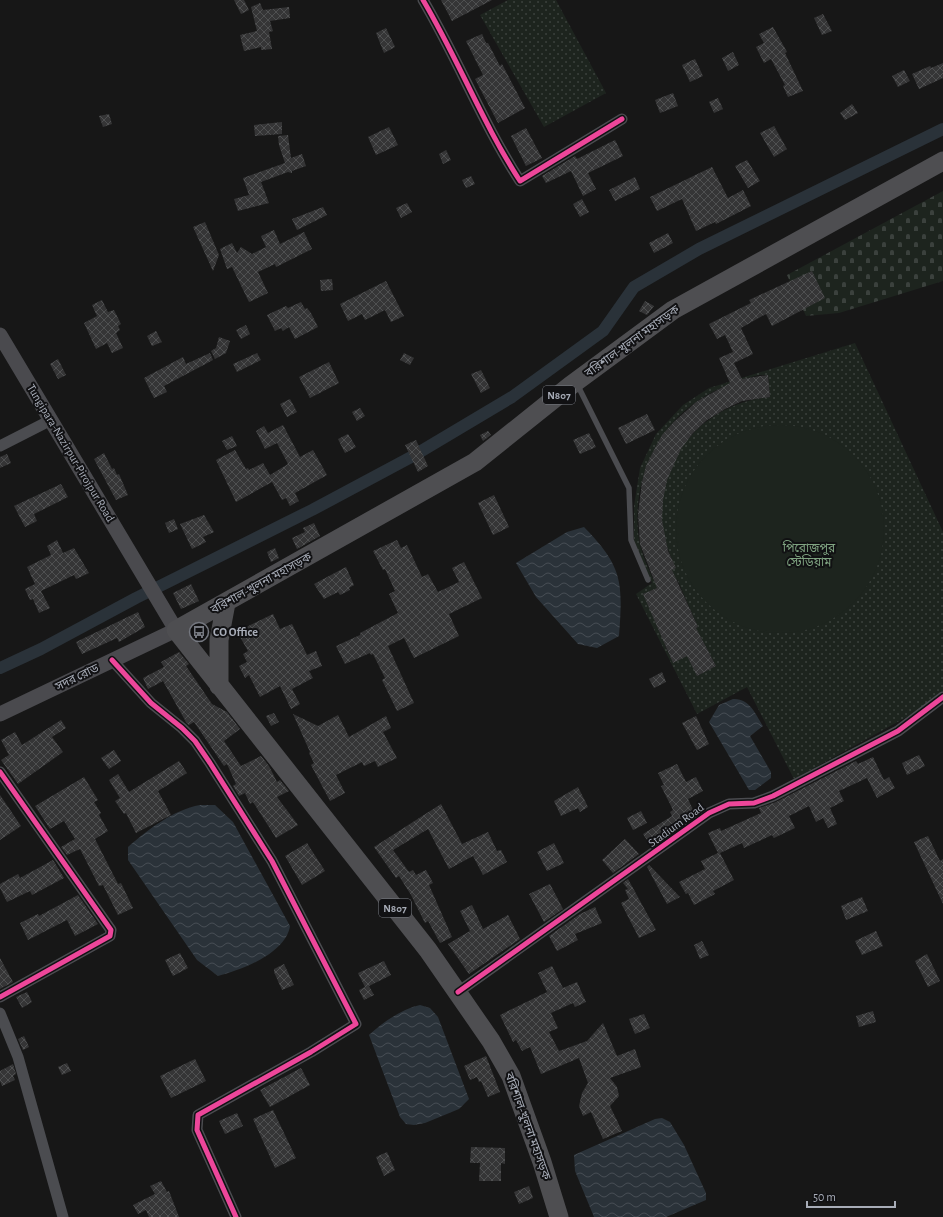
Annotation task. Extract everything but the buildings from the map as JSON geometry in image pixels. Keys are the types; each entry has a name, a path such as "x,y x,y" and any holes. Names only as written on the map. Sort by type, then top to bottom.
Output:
{"highway":[{"name":"বরিশাল-খুলনা মহাসড়ক","path":"559,1217 542,1162 511,1076 491,1041 423,944 176,630 475,462 576,382 673,310 943,161"},
{"path":"219,686 219,640 226,603"}],"main road":[{"name":"Tungipara-Nazirpur-Pirojpur Road","path":"0,335 176,630"},
{"name":"সদর রোড","path":"0,714 176,630"}],"street":[{"path":"423,0 467,81 498,148 520,181 622,119"},
{"path":"0,446 51,420"},
{"path":"112,660 151,704 182,728 195,741 210,763 272,861 356,1024 311,1052 198,1115 197,1130 236,1217"},
{"name":"Stadium Road","path":"458,992 709,813 729,804 754,803 773,796 898,731 943,697"},
{"path":"0,772 111,930 110,936 0,997"},
{"path":"0,1013 18,1057 63,1217"}],"lane":[{"path":"576,382 629,488 631,540 648,580"}],"green space":[{"path":"508,0 556,0 606,93 544,127 480,15"},
{"path":"943,191 943,281 839,313 806,316 787,275"},
{"name":"পিরোজপুর স্টেডিয়াম","path":"855,343 943,532 943,697 794,779 747,687 697,714 636,594 652,583 634,541 634,506 640,468 656,434 683,405 709,388","holes":["768,375 770,397 745,402 723,411 704,424 687,440 675,460 666,481 662,505 664,535 675,568 653,579 641,549 638,526 638,507 641,488 653,452 674,421 688,408 713,392 750,377","677,579 698,627 665,642 644,594","700,636 716,666 697,676","676,641 673,662 665,646"]},
{"path":"770,425 790,425 810,429 829,437 838,442 854,455 867,471 876,489 880,499 884,519 884,539 880,559 876,569 867,587 854,603 838,616 810,629 790,633 770,633 750,629 731,621 714,610 699,595 688,578 680,559 676,539 676,519 680,499 688,480 699,463 714,448 731,437 750,429"}],"water":[{"path":"584,527 606,553 618,576 620,588 621,602 619,636 597,648 578,644 536,597 516,563 567,532"},
{"path":"733,699 739,699 751,707 763,726 750,736 771,772 771,778 755,790 749,790 709,722 719,705"},
{"path":"200,805 215,805 233,822 290,926 287,936 272,952 262,959 250,965 218,976 197,960 128,860 128,847 144,834 162,821 180,811"},
{"path":"420,1005 430,1008 438,1017 469,1099 459,1109 425,1123 414,1125 406,1124 400,1117 369,1035 380,1025 393,1017"},
{"path":"662,1118 670,1122 684,1145 706,1193 706,1200 666,1217 594,1217 575,1171 574,1155 655,1119"}],"waterway":[{"path":"0,668 41,649 136,598 312,510 413,456 512,397 603,331 634,287 699,249 943,129"}],"cycle path":[{"path":"423,0 448,45 494,137 520,181 622,119"},
{"path":"112,660 151,703 182,728 195,741 210,763 272,861 356,1024 311,1052 198,1115 197,1130 236,1217"},
{"path":"458,992 709,813 729,804 754,803 773,796 898,731 943,697"},
{"path":"0,772 111,930 110,936 0,997"}],"place":[{"name":"CO Office","path":"199,632"}]}
